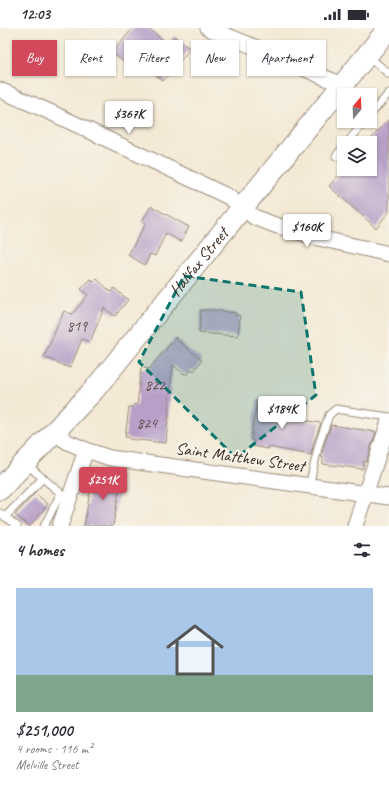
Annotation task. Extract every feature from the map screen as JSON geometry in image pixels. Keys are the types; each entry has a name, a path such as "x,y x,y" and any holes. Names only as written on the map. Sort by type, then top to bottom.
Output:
{"main road":[{"name":"Halifax Street","path":"0,488 93,391 389,28"}],"street":[{"path":"208,28 342,85"},
{"path":"0,90 50,112 229,197 254,217 319,238 389,254"},
{"path":"355,526 389,422"},
{"name":"Saint Matthew Street","path":"54,433 68,442 110,458 389,497"},
{"path":"60,526 65,497 86,450"}],"lane":[{"path":"367,55 389,74"},
{"path":"377,107 389,92"},
{"path":"353,136 359,128"},
{"path":"309,486 319,444 329,415 336,409 389,417"},
{"path":"25,462 65,497 44,526"},
{"path":"16,526 2,515 43,478"}],"highlighted area":[{"path":"184,276 301,292 316,395 236,458 139,362"}],"building":[{"path":"133,28 148,28 163,40 124,40 124,62 116,56 116,48"},
{"path":"174,36 179,40 171,40"},
{"path":"183,43 190,49 183,57"},
{"path":"157,76 167,76 163,81"},
{"path":"389,119 389,212 376,228 329,186 338,176 377,176 377,136 374,136"},
{"path":"151,206 189,227 181,242 166,233 155,256 150,254 145,265 128,255 146,223 142,221"},
{"path":"91,279 94,282 97,279 111,292 114,288 128,300 115,316 104,308 90,342 82,339 70,368 44,357 64,311 72,314 88,295 81,289"},
{"path":"201,310 236,313 235,315 240,316 238,336 199,333"},
{"path":"176,337 176,339 202,360 194,371 192,369 187,375 173,365 166,443 129,439 129,437 125,437 129,407 133,407 134,404 137,405 141,368 149,369"},
{"path":"257,400 279,403 277,416 321,423 311,455 268,447 268,449 253,446 254,441 251,440"},
{"path":"331,425 376,432 366,462 364,461 363,469 323,464 323,457 321,457"},
{"path":"93,474 121,479 113,526 84,526"},
{"path":"35,493 48,504 29,526 15,515"}]}
